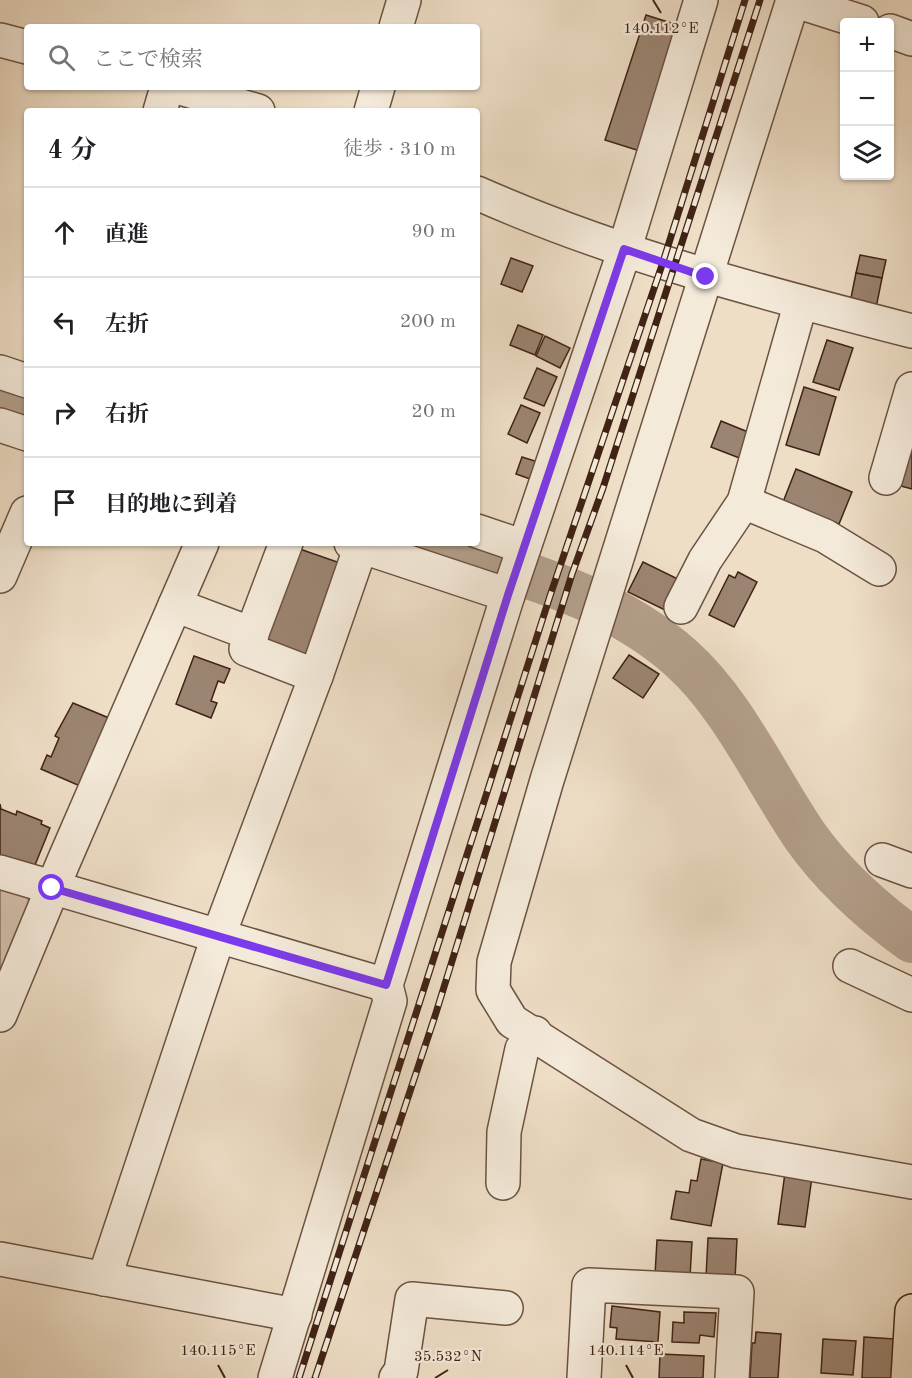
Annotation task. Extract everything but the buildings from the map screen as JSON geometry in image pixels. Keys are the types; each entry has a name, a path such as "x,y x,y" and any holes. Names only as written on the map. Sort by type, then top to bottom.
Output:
{"main road":[{"path":"908,1378 912,1311"}],"street":[{"path":"397,24 404,0"},
{"path":"849,18 793,0 547,780 494,962 493,990 512,1021 535,1033 691,1135 736,1151 912,1182"},
{"path":"275,1378 390,1000 386,985 508,595 624,249 691,2"},
{"path":"894,32 912,39"},
{"path":"0,40 24,46"},
{"path":"161,108 165,90"},
{"path":"187,90 248,108"},
{"path":"372,108 377,90"},
{"path":"480,194 547,224 706,277 912,331"},
{"path":"681,608 705,560 744,502 801,302"},
{"path":"0,372 24,380"},
{"path":"885,477 912,389"},
{"path":"0,425 24,433"},
{"path":"744,502 825,536 879,569"},
{"path":"0,576 24,520"},
{"path":"480,532 524,547"},
{"path":"0,1015 52,888 201,546"},
{"path":"285,546 246,649 316,676"},
{"path":"104,1279 218,937 316,676 356,546"},
{"path":"359,546 508,595"},
{"path":"175,605 252,634"},
{"path":"882,860 912,871"},
{"path":"0,872 386,985"},
{"path":"850,966 912,995"},
{"path":"503,1183 504,1132 522,1049 535,1033"},
{"path":"0,1259 295,1315"},
{"path":"584,1378 589,1285 737,1293 732,1378"},
{"path":"396,1378 401,1371 412,1299 506,1308"}],"shaded area":[{"path":"0,884 24,892 33,908 0,982"}],"waterway":[{"path":"0,401 24,409"},
{"path":"440,546 530,576 594,602 653,636 681,658 717,697 816,851 854,893 912,940"}],"railway":[{"path":"299,1378 550,596 663,262 745,0"},
{"path":"315,1378 435,1016 572,574 603,488 760,0"}],"route":[{"path":"52,888 386,985 508,595 624,249 706,277"}]}
